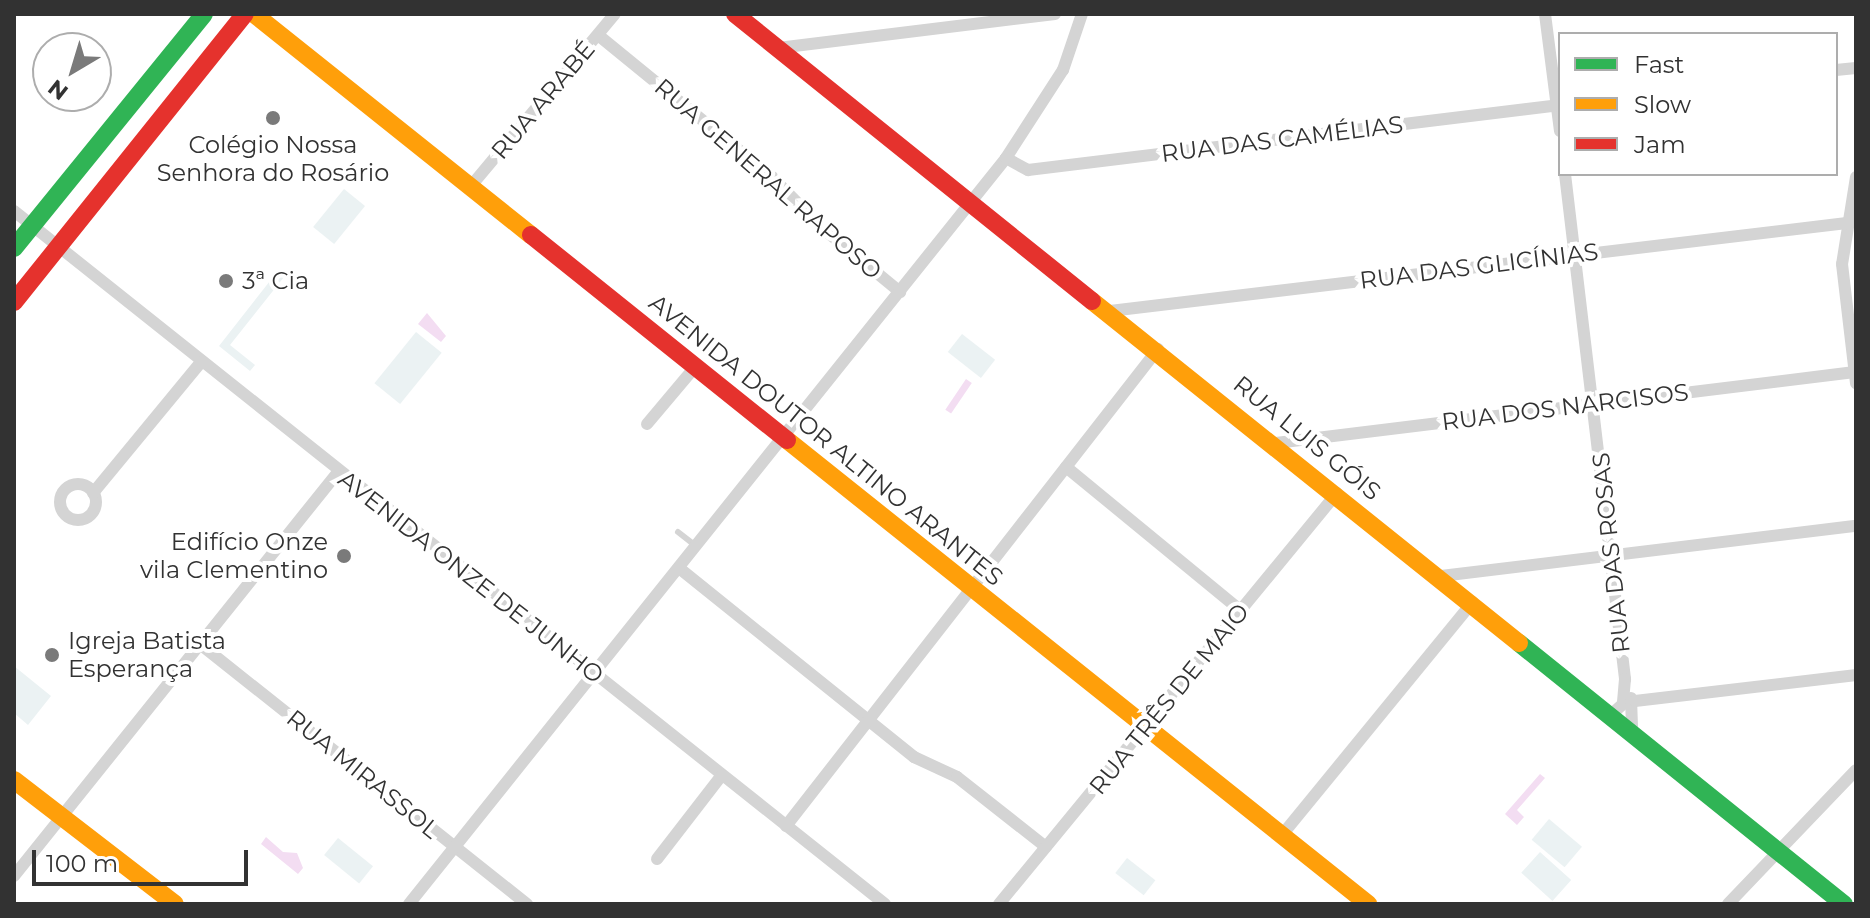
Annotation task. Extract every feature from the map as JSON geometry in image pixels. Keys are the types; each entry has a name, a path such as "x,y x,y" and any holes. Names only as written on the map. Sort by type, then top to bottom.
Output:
{"street":[{"path":"14,248 204,14"},
{"path":"14,302 245,14"},
{"name":"AVENIDA DOUTOR ALTINO ARANTES","path":"254,14 1368,904"},
{"name":"RUA ARABÉ","path":"471,186 615,14"},
{"name":"RUA LUIS GÓIS","path":"735,14 1276,443 1844,904"},
{"path":"778,48 1055,14"},
{"path":"409,904 591,672 679,568 1006,158 1063,70 1082,14"},
{"path":"1545,14 1558,98"},
{"name":"RUA GENERAL RAPOSO","path":"598,35 784,187 820,226 900,292"},
{"name":"RUA DAS CAMÉLIAS","path":"1006,158 1028,170 1558,105"},
{"name":"RUA DAS ROSAS","path":"1565,176 1632,730"},
{"path":"1855,378 1842,264 1856,177"},
{"name":"AVENIDA ONZE DE JUNHO","path":"14,211 338,472 885,904"},
{"name":"RUA DAS GLICÍNIAS","path":"1110,311 1847,223"},
{"path":"1842,264 1856,273"},
{"path":"786,826 1158,349"},
{"path":"93,493 201,362"},
{"path":"647,424 695,367"},
{"name":"RUA DOS NARCISOS","path":"1276,443 1595,403 1855,378"},
{"path":"1066,467 1241,611"},
{"path":"14,876 338,472"},
{"name":"RUA TRÊS DE MAIO","path":"999,904 1337,493"},
{"path":"1441,576 1856,526"},
{"path":"679,568 914,757 957,777 1046,847"},
{"path":"1282,835 1473,602"},
{"name":"RUA MIRASSOL","path":"200,644 527,904"},
{"path":"1612,714 1630,698 1856,675"},
{"path":"1728,904 1856,770"},
{"path":"657,859 722,775"},
{"path":"14,780 175,904"}],"lane":[{"path":"678,532 696,546"}],"shaded area":[{"path":"344,189 365,206 334,244 313,227"},
{"path":"277,272 284,277 230,345 255,365 250,371 219,346"},
{"path":"427,313 446,336 441,342 418,324"},
{"path":"416,332 442,353 400,404 374,383"},
{"path":"962,334 995,360 981,378 948,352"},
{"path":"966,379 972,383 951,414 945,410"},
{"path":"14,666 51,696 28,725 14,713"},
{"path":"1540,774 1545,778 1517,810 1524,817 1517,825 1505,814"},
{"path":"1549,819 1582,847 1565,867 1532,840"},
{"path":"266,837 283,852 297,853 303,868 298,874 261,844"},
{"path":"338,838 373,866 359,883 324,855"},
{"path":"1540,852 1571,880 1552,901 1521,873"},
{"path":"1127,858 1155,880 1144,895 1115,873"}],"traffic: fast":[{"path":"14,248 204,14"},
{"path":"1519,643 1844,904"}],"traffic: slow":[{"path":"254,14 531,235"},
{"path":"1092,301 1519,643"},
{"path":"787,440 1368,904"},
{"path":"14,780 175,904"}],"traffic: jam":[{"path":"14,302 245,14"},
{"path":"735,14 1092,301"},
{"path":"531,235 787,440"}],"place":[{"name":"Colégio Nossa Senhora do Rosário","path":"273,118"},
{"name":"3ª Cia","path":"226,281"},
{"name":"Edifício Onze vila Clementino","path":"344,556"},
{"name":"Igreja Batista Esperança","path":"52,655"}]}
